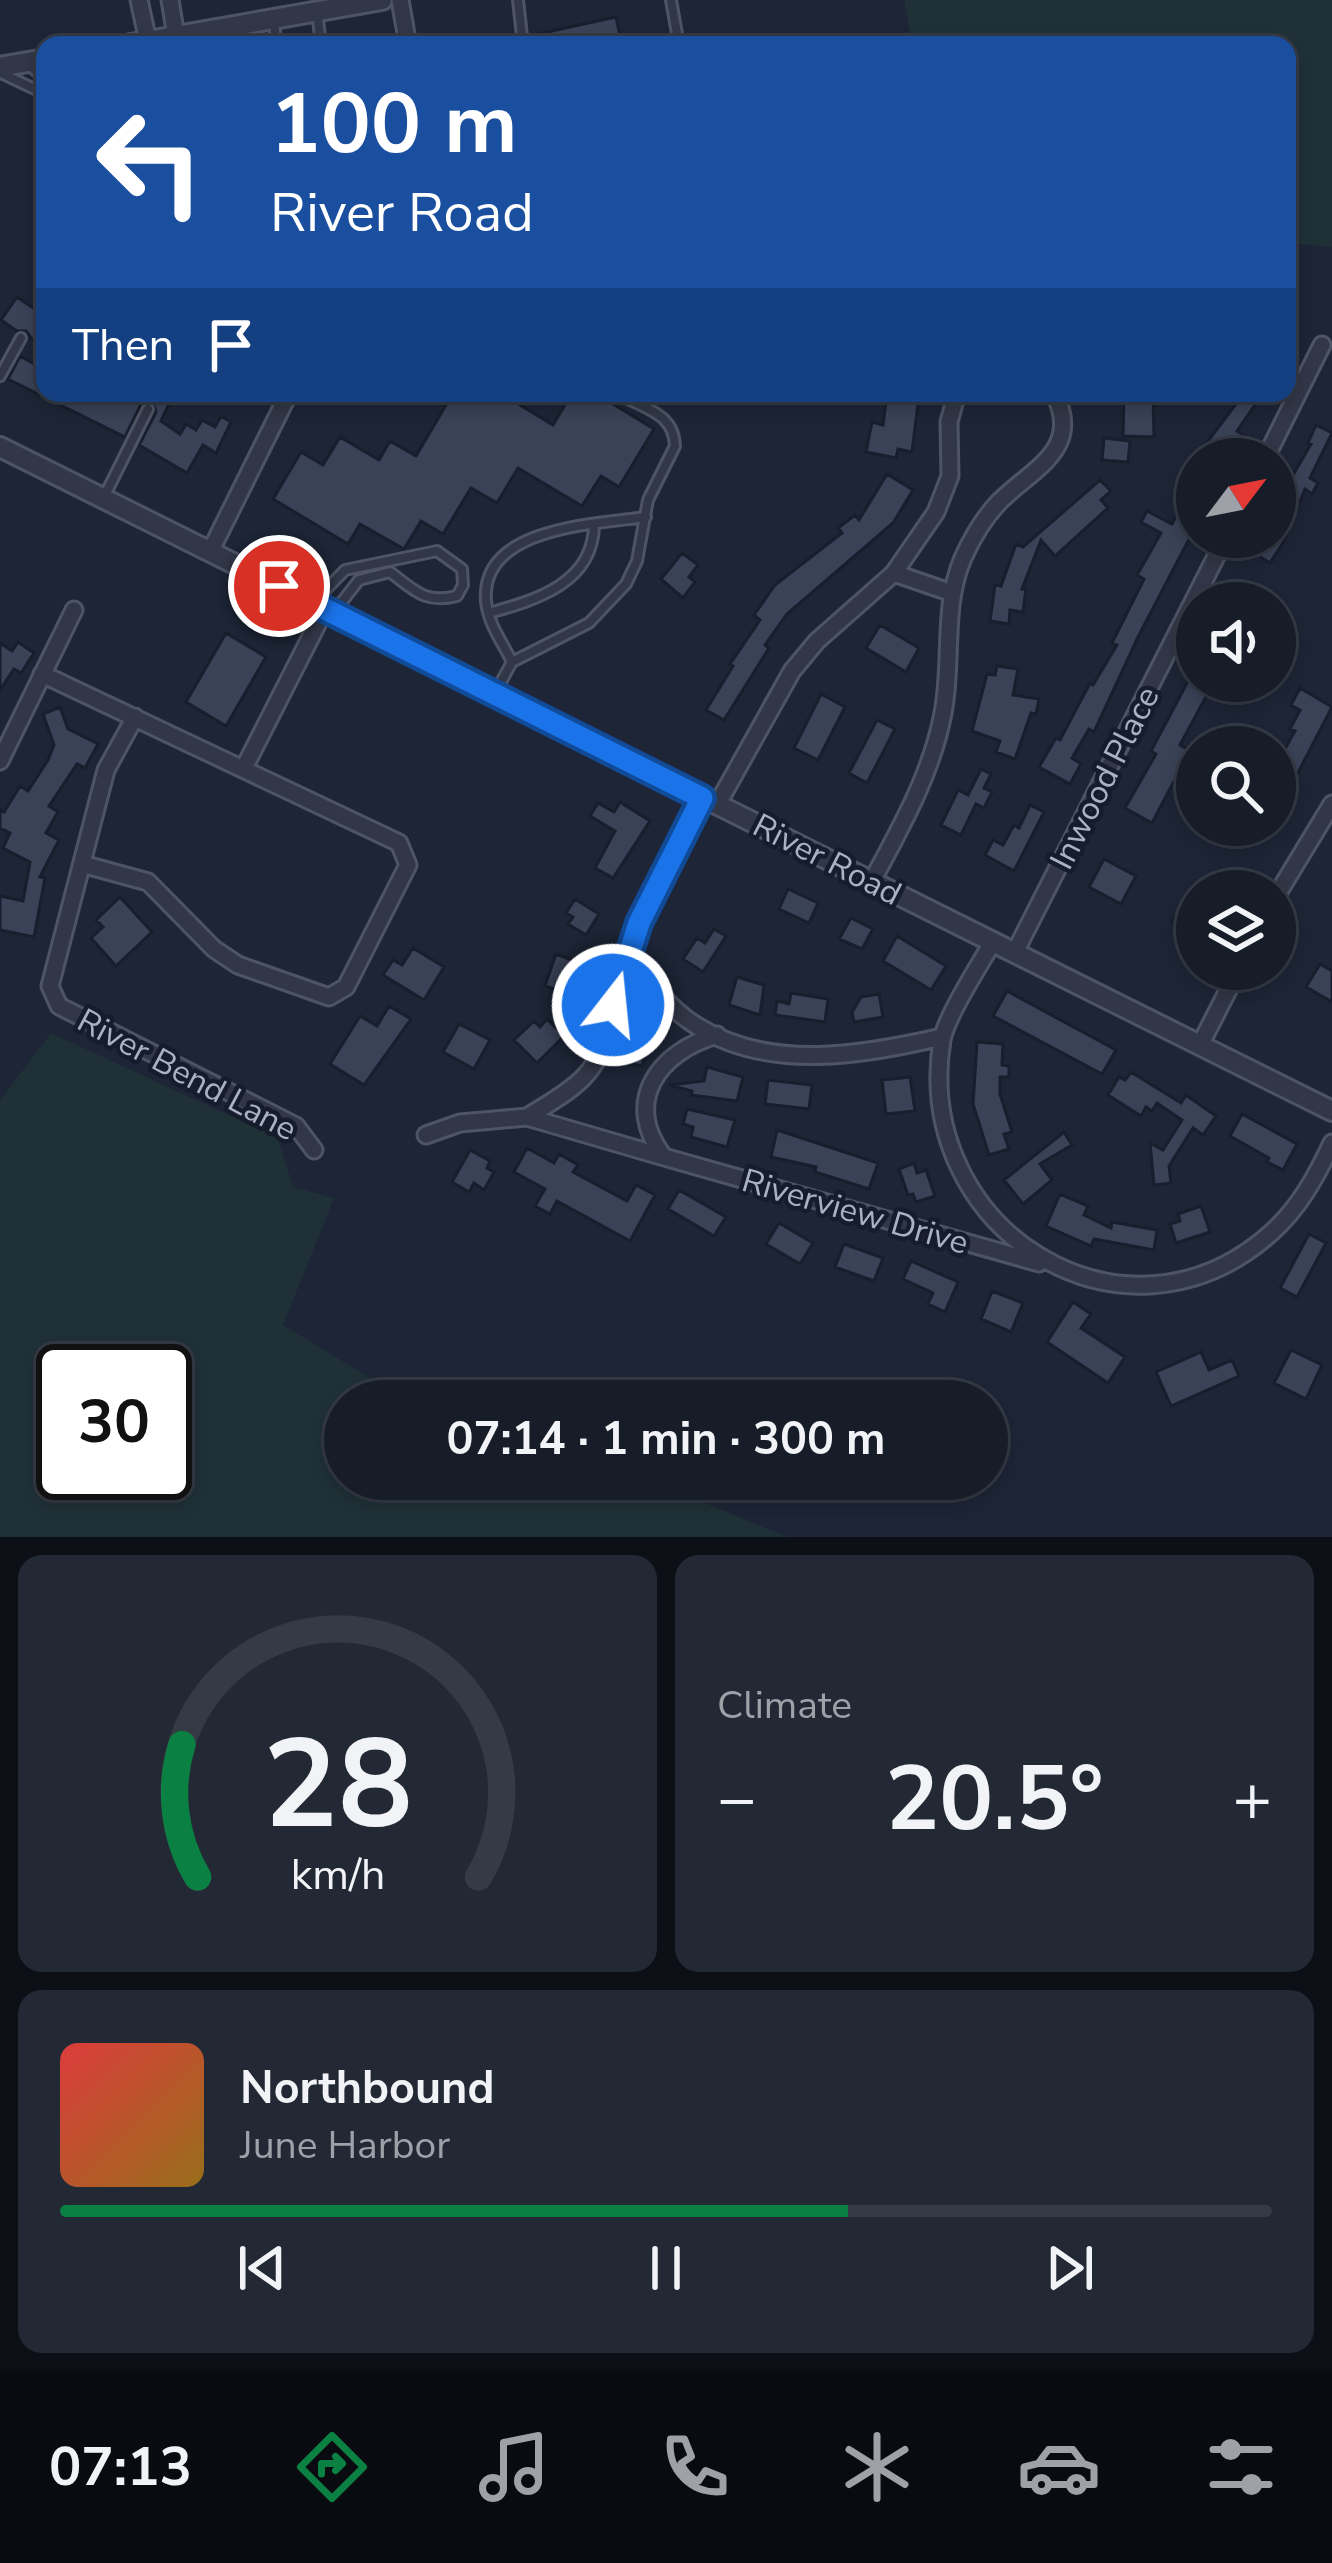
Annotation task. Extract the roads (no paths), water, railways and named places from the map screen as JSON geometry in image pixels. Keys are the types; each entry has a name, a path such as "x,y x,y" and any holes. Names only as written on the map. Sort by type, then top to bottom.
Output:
{"street":[{"path":"139,0 147,36"},
{"path":"170,0 176,36"},
{"path":"199,36 382,0"},
{"path":"400,0 406,36"},
{"path":"0,70 35,61"},
{"path":"1296,398 1322,346"},
{"path":"210,551 284,402"},
{"path":"527,1117 583,1078 593,1065 608,1030 629,950 709,802 792,671 817,641 894,573 944,494 952,456 949,422 955,402"},
{"path":"871,883 901,828 944,712 952,593 960,566 982,523 1051,458 1061,433 1057,402"},
{"path":"1276,438 1294,402"},
{"name":"River Road","path":"0,447 1332,1112"},
{"name":"Inwood Place","path":"1014,954 1215,558"},
{"path":"894,573 952,593"},
{"path":"244,768 324,609"},
{"path":"0,761 74,610"},
{"path":"42,674 399,843 408,865 346,987 329,997 238,964 214,949 148,883 82,864"},
{"name":"River Bend Lane","path":"135,717 106,770 50,986 59,1006 296,1126 314,1150"},
{"path":"1292,870 1332,804"},
{"path":"992,943 942,1037 944,1114 958,1166 997,1225 1047,1265"},
{"path":"629,950 662,998 700,1029 777,1052 871,1053 942,1037"},
{"path":"1200,1045 1228,990"},
{"path":"664,1157 645,1118 651,1085 668,1059 717,1035"},
{"name":"Riverview Drive","path":"426,1136 460,1123 527,1117 939,1238 1108,1281 1154,1283 1218,1268 1244,1254 1289,1216 1332,1143"}],"lane":[{"path":"518,0 523,36"},
{"path":"671,0 677,36"},
{"path":"317,11 320,36"},
{"path":"274,19 275,36"},
{"path":"0,70 36,89"},
{"path":"0,376 20,338"},
{"path":"495,695 512,662 589,622 626,584 638,561 648,500 675,438 664,418 634,402"},
{"path":"103,498 148,410"},
{"path":"512,662 489,613 487,584 506,553 521,541 646,518"},
{"path":"489,613 534,600 566,584 590,554 595,524"},
{"path":"437,551 462,569 463,585 457,596 437,601 390,572 359,580 324,609 345,570 437,551"}]}
